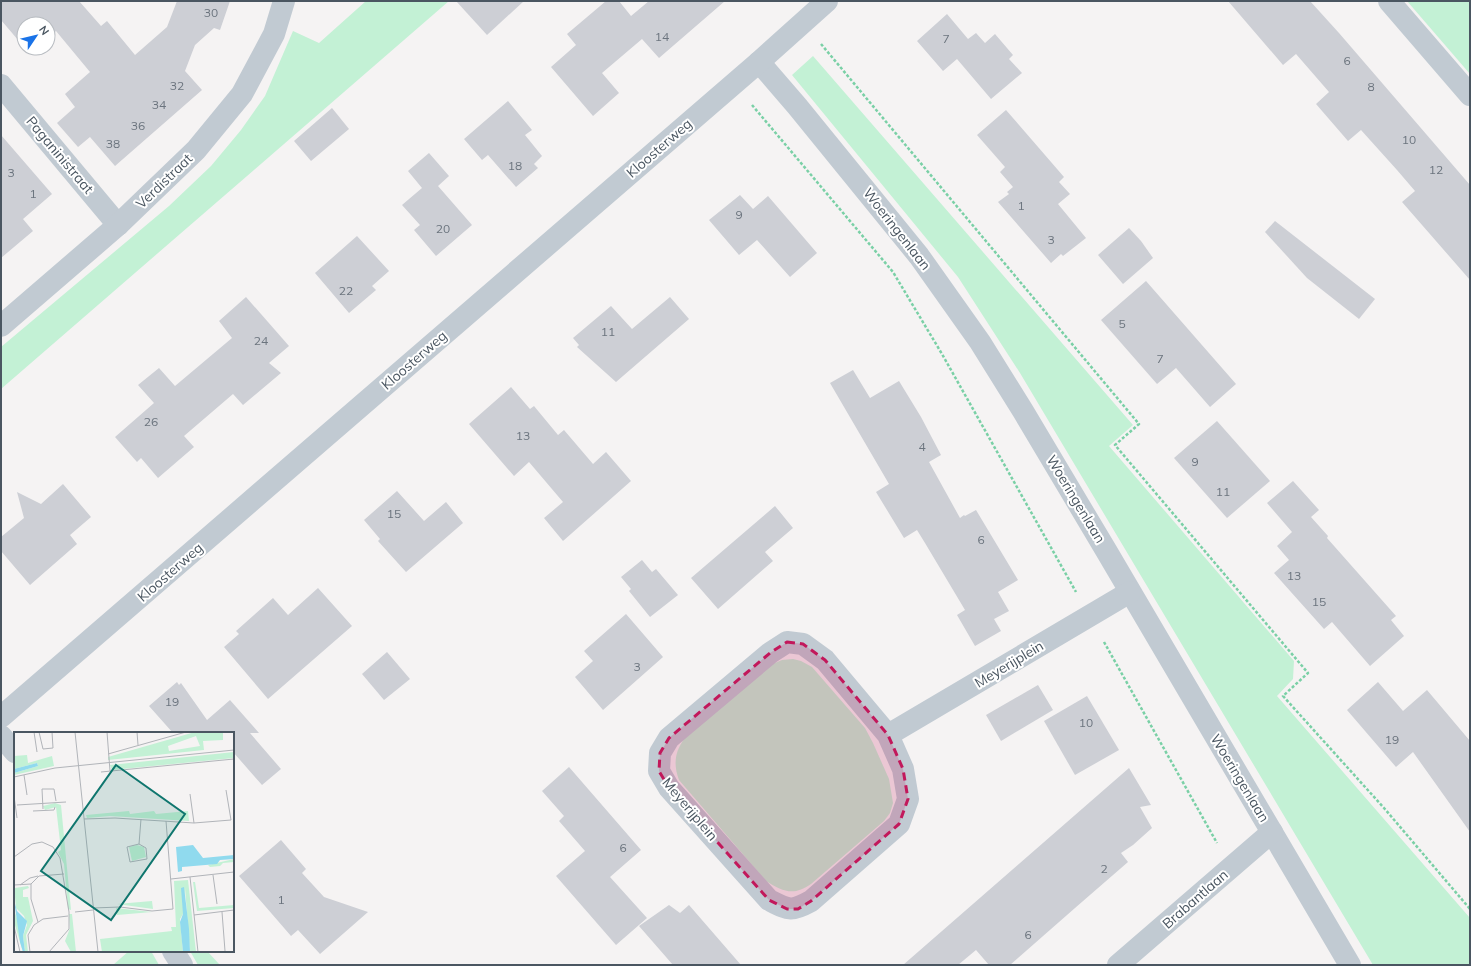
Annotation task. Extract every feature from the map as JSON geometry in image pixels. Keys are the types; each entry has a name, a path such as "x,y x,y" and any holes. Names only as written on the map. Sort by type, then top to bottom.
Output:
{"street":[{"name":"Verdistraat","path":"1,326 118,225 196,150 242,94 274,34 284,1"},
{"name":"Kloosterweg","path":"1,717 759,62 827,1"},
{"path":"1389,1 1470,94"},
{"name":"Woeringenlaan","path":"759,62 920,256 980,342 1023,410 1350,965"},
{"name":"Paganinistraat","path":"1,85 118,225"},
{"name":"Meyerijplein","path":"888,735 1130,592"},
{"name":"Meyerijplein","path":"787,642 803,644 825,660 888,735 903,769 908,799 900,824 811,901 798,909 787,909 769,900 669,788 659,771 660,753 669,738 770,653 787,642"},
{"path":"1,736 14,751"},
{"name":"Brabantlaan","path":"1118,965 1272,832"},
{"path":"174,952 182,965"}],"path":[{"path":"802,23 1139,424 1115,445 1308,673 1283,696 1384,808 1470,909"},
{"path":"734,83 892,272 942,354 1231,868"}],"highlighted area":[{"path":"787,642 803,644 825,660 888,735 903,769 908,799 899,824 811,901 798,909 787,909 769,900 669,788 659,771 660,753 669,738 770,653"}],"green space":[{"path":"366,1 449,1 1,389 1,347 169,206 211,166 241,130 265,96 293,31 319,43"},
{"path":"1407,1 1470,1 1470,74"},
{"path":"813,56 1133,425 1109,446 1294,661 1293,679 1277,696 1470,918 1470,965 1373,965 1020,373 958,277 792,75"},
{"path":"793,659 801,661 812,667 865,728 889,779 893,803 890,813 884,821 811,884 799,890 788,891 778,888 766,881 679,780 676,769 676,758 684,739 770,665 782,660"},
{"path":"128,952 152,952 159,965 113,965"},
{"path":"191,952 208,952 220,965 198,965"}],"building":[{"path":"1,1 79,1 101,26 107,21 135,55 167,27 177,1 230,1 220,30 214,28 195,45 185,71 202,90 115,166 90,137 78,147 57,123 75,107 65,94 90,72 56,31 56,16 16,16 16,38 1,20"},
{"path":"456,1 524,1 487,35"},
{"path":"606,1 619,1 631,16 649,1 725,1 659,58 642,39 602,73 619,93 593,116 551,67 576,45 567,34"},
{"path":"1228,1 1310,1 1339,33 1470,185 1470,280 1402,202 1415,191 1397,170 1361,130 1348,141 1316,104 1329,92 1296,54 1283,65"},
{"path":"947,14 968,39 976,33 985,43 995,34 1013,55 1009,59 1022,73 991,99 957,59 943,71 917,41"},
{"path":"508,101 532,130 525,135 542,156 534,164 538,168 516,187 488,155 482,160 464,139"},
{"path":"332,108 349,129 311,161 294,141"},
{"path":"1006,110 1064,177 1059,182 1070,194 1058,204 1086,238 1063,256 1061,254 1051,263 998,202 1009,194 1007,192 1013,187 1000,172 1005,167 977,135"},
{"path":"1,135 52,194 23,219 33,231 1,258"},
{"path":"429,153 449,176 438,186 472,225 436,256 414,230 420,225 402,205 422,188 408,171"},
{"path":"740,195 753,209 768,196 817,253 790,277 757,240 739,255 709,220"},
{"path":"1275,221 1375,299 1359,319 1307,278 1265,232"},
{"path":"1129,228 1141,241 1153,258 1123,284 1098,255"},
{"path":"357,236 389,271 372,286 376,290 349,313 315,273"},
{"path":"1146,281 1236,384 1210,407 1176,368 1157,384 1101,320"},
{"path":"246,297 289,346 269,363 281,373 243,405 233,394 184,436 194,447 158,478 141,458 137,462 115,437 154,403 138,385 159,368 175,386 232,338 219,321"},
{"path":"670,297 689,319 616,382 577,347 579,345 573,338 611,306 632,329"},
{"path":"853,370 870,398 899,381 921,417 941,455 929,462 960,518 976,510 1018,580 998,592 1009,611 994,619 1001,631 975,646 957,615 965,610 917,530 904,538 876,492 889,484 830,383"},
{"path":"511,387 530,409 534,406 558,435 564,430 593,464 606,452 631,481 563,541 544,518 563,502 529,462 514,476 469,424"},
{"path":"1217,421 1270,481 1227,518 1174,458"},
{"path":"1293,481 1319,510 1311,517 1328,536 1327,538 1396,616 1391,620 1404,636 1370,666 1332,622 1324,629 1274,573 1289,560 1277,546 1292,532 1267,503"},
{"path":"63,484 91,517 70,535 77,544 30,585 1,551 1,537 24,518 17,492 41,504"},
{"path":"397,491 424,521 446,502 463,523 406,572 378,541 380,539 364,520"},
{"path":"775,506 793,528 765,552 773,561 718,609 691,578"},
{"path":"642,560 652,572 656,569 678,595 650,617 629,591 631,589 621,577"},
{"path":"318,588 352,626 268,699 224,647 239,634 236,631 273,598 288,615"},
{"path":"626,614 663,657 603,710 575,677 593,661 584,651"},
{"path":"387,652 410,679 384,700 362,674"},
{"path":"177,682 179,685 181,683 207,720 230,700 259,733 250,733 281,769 262,785 234,753 234,732 172,732 149,706"},
{"path":"1378,682 1403,711 1427,690 1470,741 1470,832 1413,752 1396,767 1347,710"},
{"path":"1038,685 1053,710 1001,741 986,715"},
{"path":"1087,696 1119,750 1075,775 1044,721"},
{"path":"569,767 641,850 610,877 647,918 616,945 556,876 585,851 559,821 564,816 542,791"},
{"path":"1129,768 1151,805 1140,807 1152,828 1133,845 1121,853 1128,862 1010,965 989,965 976,950 958,965 903,965"},
{"path":"281,840 306,869 302,873 324,897 368,912 320,954 298,930 291,936 239,876"},
{"path":"669,905 680,913 689,905 741,965 673,965 639,926"}]}
